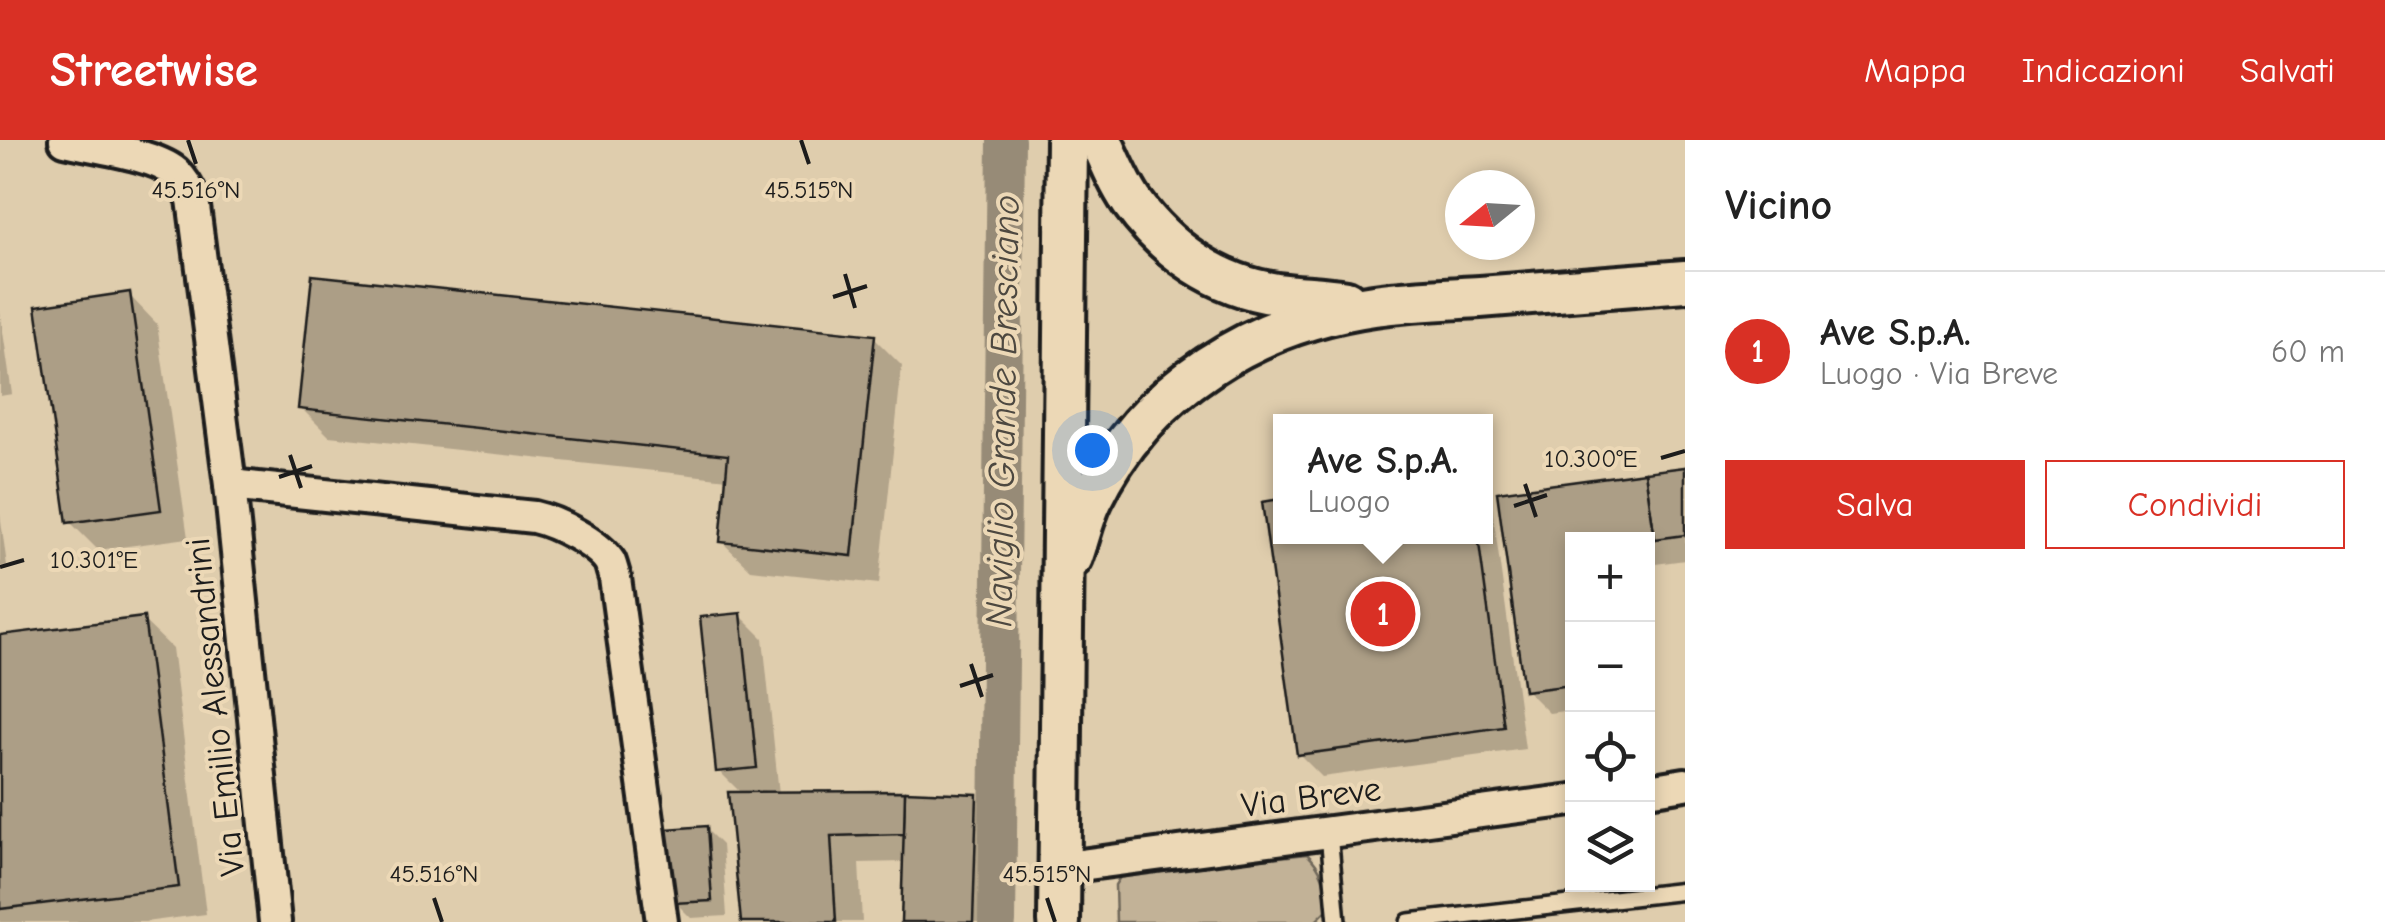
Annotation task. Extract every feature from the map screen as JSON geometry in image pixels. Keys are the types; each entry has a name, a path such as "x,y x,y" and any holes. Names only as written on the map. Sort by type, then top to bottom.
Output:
{"street":[{"name":"Via Emilio Alessandrini","path":"65,140 156,161 174,170 193,199 230,485 274,922"},
{"path":"1058,922 1067,140"},
{"path":"1101,140 1130,199 1152,228 1175,250 1208,271 1242,286 1276,294 1374,304"},
{"path":"1060,594 1091,501 1107,472 1146,420 1181,386 1224,355 1314,318 1374,304 1685,281"},
{"name":"Via Emilio Alessandrini","path":"230,485 534,517 551,521 599,550 610,562 614,578 662,922"},
{"path":"1655,789 1685,784"},
{"name":"Via Breve","path":"1058,868 1565,801"}],"lane":[{"path":"1329,833 1337,922"},
{"path":"1409,922 1685,891"}],"shaded area":[{"path":"1307,854 1321,873 1328,909 1315,922 1116,922 1115,885 1122,874"}],"building":[{"path":"312,275 875,335 852,556 720,542 728,455 298,409"},
{"path":"130,292 161,510 67,523 36,306"},
{"path":"1685,467 1685,535 1655,539 1645,472"},
{"path":"1645,472 1654,532 1565,532 1565,686 1524,691 1497,492"},
{"path":"1273,500 1273,544 1479,544 1504,727 1297,755 1262,502"},
{"path":"741,613 757,768 716,772 700,617"},
{"path":"144,617 179,887 0,909 0,635"},
{"path":"905,791 977,794 973,922 901,922"},
{"path":"905,791 904,834 831,836 836,922 741,922 728,792"},
{"path":"707,826 712,901 673,903 667,829"}],"waterway":[{"name":"Naviglio Grande Bresciano","path":"997,922 1006,140"}],"place":[{"name":"Ave S.p.A.","path":"1383,614"}]}
